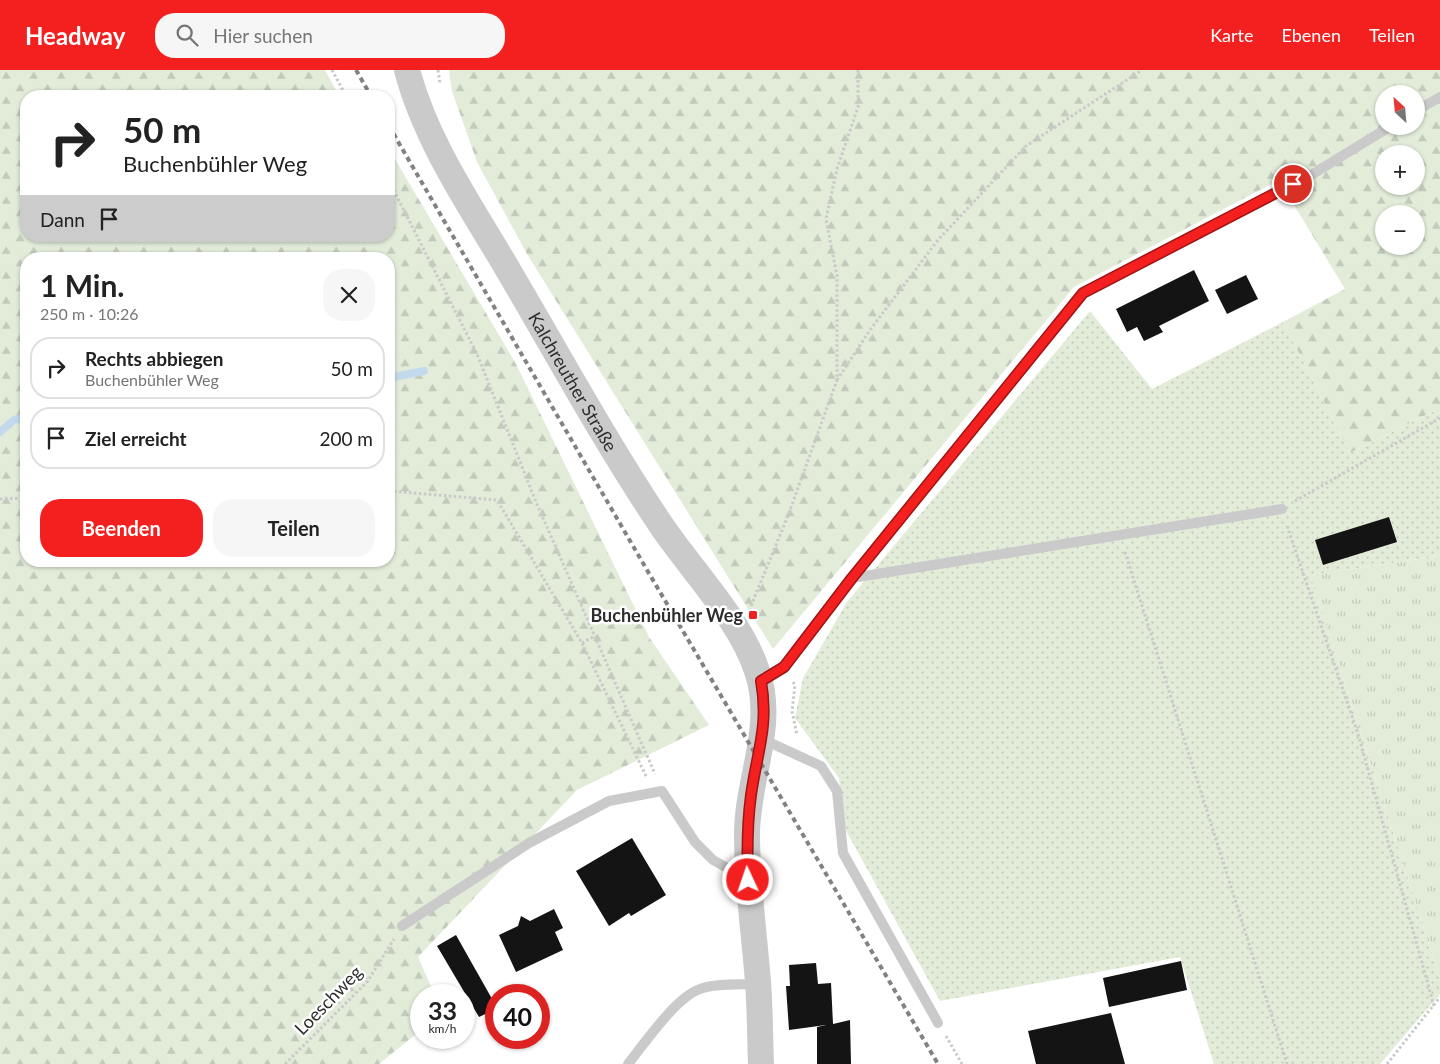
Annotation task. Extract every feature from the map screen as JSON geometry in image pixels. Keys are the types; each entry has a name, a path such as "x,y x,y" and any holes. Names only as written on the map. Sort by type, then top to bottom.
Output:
{"street":[{"name":"Kalchreuther Straße","path":"407,70 418,106 452,173 633,481 662,527 716,600 745,644 761,681 765,713 748,812 747,830 748,880 758,984 761,1064"}],"lane":[{"path":"1425,106 1440,97"},
{"path":"761,681 784,667 852,578 1083,293 1311,175 1376,135"},
{"path":"852,578 1282,509"},
{"path":"762,739 821,766 837,791 843,853 938,1023"},
{"path":"402,926 529,843 609,801 658,792 695,842 713,860 748,880"},
{"path":"628,1064 671,1011 687,996 699,989 758,984"}],"path":[{"path":"332,70 343,90"},
{"path":"837,380 837,276 826,219 837,169 858,107 858,70"},
{"path":"750,607 786,521 837,380 870,330 938,240 1026,146 1142,70"},
{"path":"395,193 477,354 536,502 595,636 658,792"},
{"path":"1434,1006 1358,734 1282,509 1440,418"},
{"path":"395,491 497,500 582,643 658,792"},
{"path":"0,499 20,498"},
{"path":"1120,535 1287,1064"},
{"path":"582,643 595,636"},
{"path":"784,667 795,685 792,711 800,758"},
{"name":"Loeschweg","path":"285,1064 367,982 402,926"},
{"path":"1387,1064 1440,997"},
{"path":"938,1023 962,1064"}],"green space":[{"path":"0,70 325,70 336,90 20,90 20,242 395,242 395,159 516,364 649,637 709,725 577,790 418,957 430,984 410,984 410,1039 379,1064 0,1064"},
{"path":"449,70 1440,70 1440,408 1350,453 1283,322 1345,289 1279,180 1074,287 773,649 527,254 477,162 452,91"},
{"path":"1090,311 1152,389 1283,322 1350,453 1440,408 1440,556 1310,575 1440,978 1440,994 1380,1064 1214,1064 1180,957 940,1001 844,827 839,778 795,718 803,678 847,602"},
{"path":"1440,556 1440,978 1310,575"}],"building":[{"path":"1194,270 1209,301 1159,326 1163,332 1144,341 1137,327 1127,332 1116,309"},
{"path":"1246,275 1258,299 1227,314 1215,290"},
{"path":"1389,517 1397,542 1323,565 1315,540"},
{"path":"632,838 666,895 631,916 629,913 609,926 576,871"},
{"path":"554,909 563,928 555,932 563,950 516,972 499,935 518,926 521,916 530,921"},
{"path":"456,935 485,986 485,1014 479,1017 475,1010 475,984 459,984 437,946"},
{"path":"1181,961 1187,990 1109,1007 1103,978"},
{"path":"816,963 818,984 831,983 833,1024 850,1020 851,1064 817,1064 817,1027 826,1025 789,1030 786,986 790,986 789,965"},
{"path":"1111,1013 1125,1064 1036,1064 1028,1031"}],"waterway":[{"path":"395,377 424,371"},
{"path":"0,432 14,420 20,418"}],"railway":[{"path":"356,70 368,90"},
{"path":"395,136 647,570 938,1064"}],"place":[{"name":"Buchenbühler Weg","path":"753,615"}],"route":[{"path":"748,880 748,812 765,713 761,681 784,667 852,578 1083,293 1293,184"}]}
